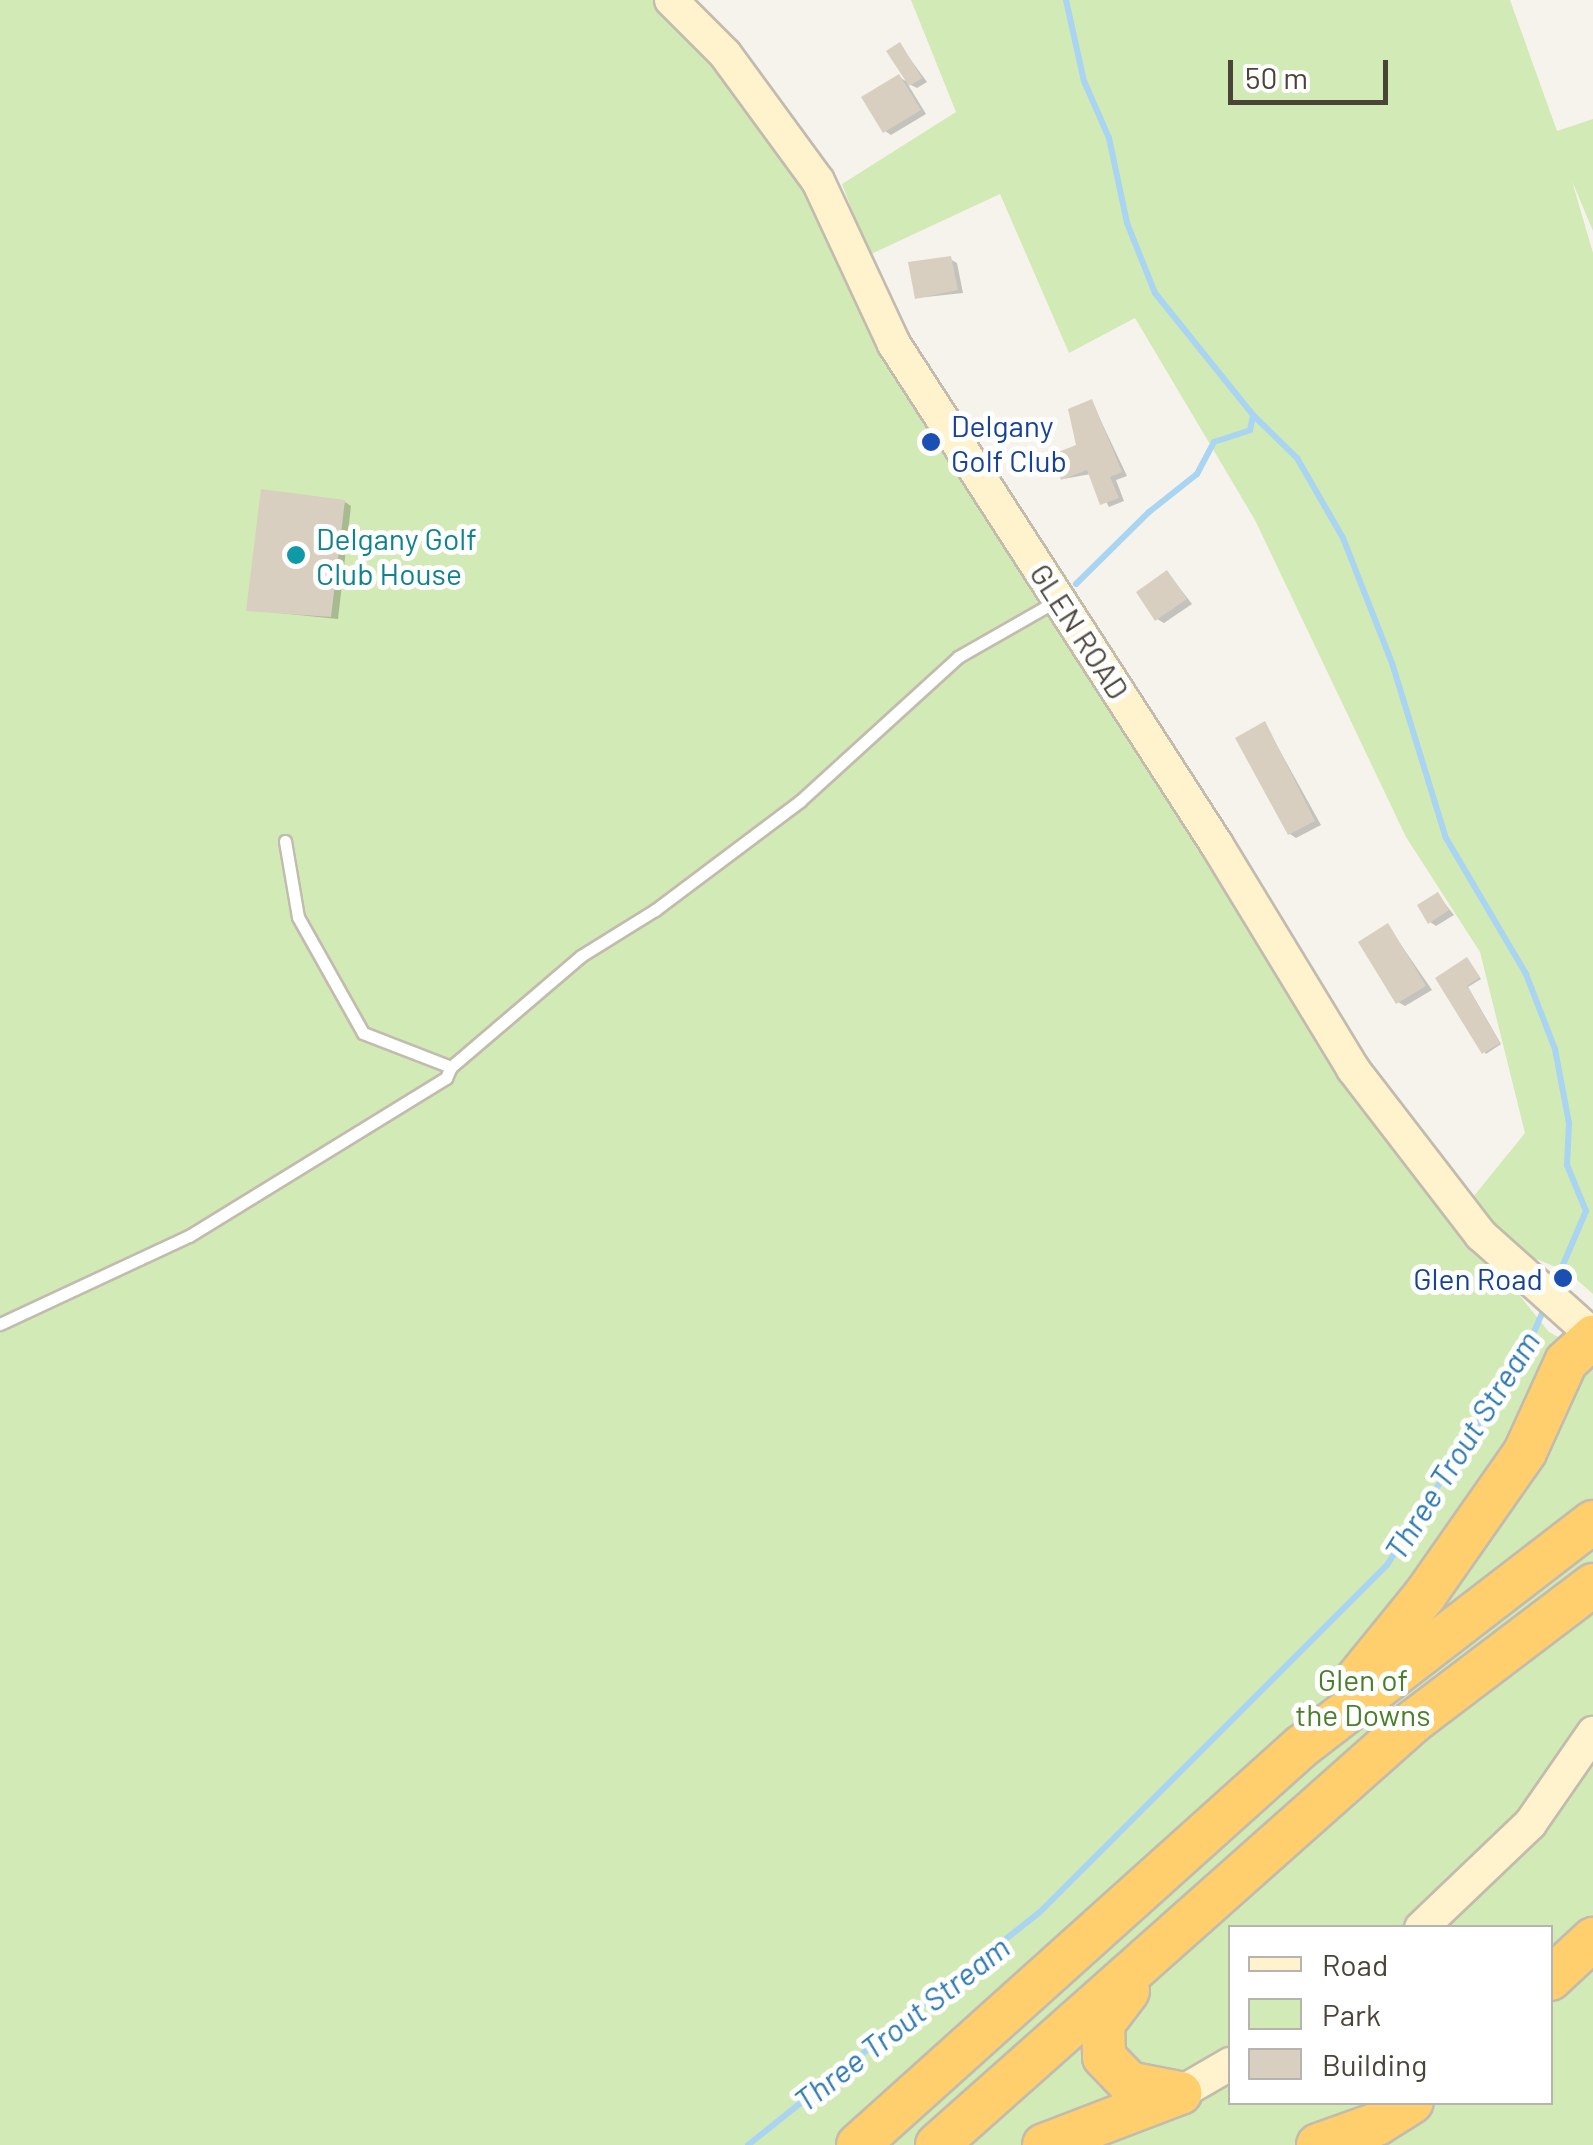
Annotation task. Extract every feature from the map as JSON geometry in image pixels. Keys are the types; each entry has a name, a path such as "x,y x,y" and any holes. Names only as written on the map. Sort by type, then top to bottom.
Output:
{"highway":[{"path":"1302,1746 1425,1596 1525,1452 1574,1349 1593,1336"},
{"path":"858,2145 1302,1746 1593,1522"},
{"path":"937,2145 1414,1721 1593,1584"},
{"path":"1180,2093 1129,2083 1111,2069 1101,2048 1105,2017 1234,1900 1269,1850"},
{"path":"1553,1976 1593,1939"},
{"path":"1044,2145 1180,2093"},
{"path":"1318,2145 1377,2124 1407,2105"}],"main road":[{"name":"GLEN ROAD","path":"671,0 725,54 818,181 894,344 1060,599 1352,1069 1481,1236 1534,1278 1593,1336"},
{"path":"1424,1925 1530,1824 1593,1733"},
{"path":"1180,2093 1228,2065"}],"lane":[{"path":"0,1324 189,1236 446,1078 451,1066 581,956 655,910 800,801 958,657 1060,599"},
{"path":"285,840 298,918 363,1033 451,1066"}],"green space":[{"name":"Glen of the Downs","path":"0,0 658,0 715,59 807,187 834,237 861,313 959,471 1500,1271 1549,1332 1593,1356 1593,2145 0,2145"},
{"path":"911,0 1510,0 1557,131 1593,119 1593,231 1572,181 1593,253 1593,1294 1568,1272 1529,1256 1469,1202 1525,1133 1480,952 1406,837 1255,520 1135,318 1069,353 1000,194 869,255 842,184 956,112"}],"building":[{"path":"900,42 922,78 909,86 886,51"},
{"path":"899,74 921,110 883,133 861,97"},
{"path":"951,256 958,290 915,299 908,262"},
{"path":"1092,399 1122,472 1110,477 1119,498 1100,505 1087,470 1061,480 1051,455 1076,445 1068,409"},
{"name":"Delgany Golf Club House","path":"261,489 345,500 331,617 246,611"},
{"path":"1167,570 1187,599 1155,621 1136,592"},
{"path":"1265,721 1315,821 1288,835 1235,738"},
{"path":"1438,892 1449,910 1428,924 1417,905"},
{"path":"1388,923 1426,986 1396,1004 1358,942"},
{"path":"1467,957 1480,977 1467,986 1500,1043 1482,1054 1435,978"}],"waterway":[{"name":"Three Trout Stream","path":"1066,0 1084,81 1109,138 1127,223 1155,293 1253,415 1297,458 1343,538 1392,663 1446,838 1526,974 1555,1049 1569,1123 1567,1165 1586,1211 1553,1288"},
{"path":"1076,584 1149,512 1197,474 1214,442 1250,430 1253,416"},
{"name":"Three Trout Stream","path":"748,2145 1039,1913 1387,1565 1528,1346 1546,1304"}],"place":[{"name":"Delgany Golf Club","path":"931,442"},
{"name":"Delgany Golf Club House","path":"296,555"},
{"name":"Glen Road","path":"1563,1278"}]}
